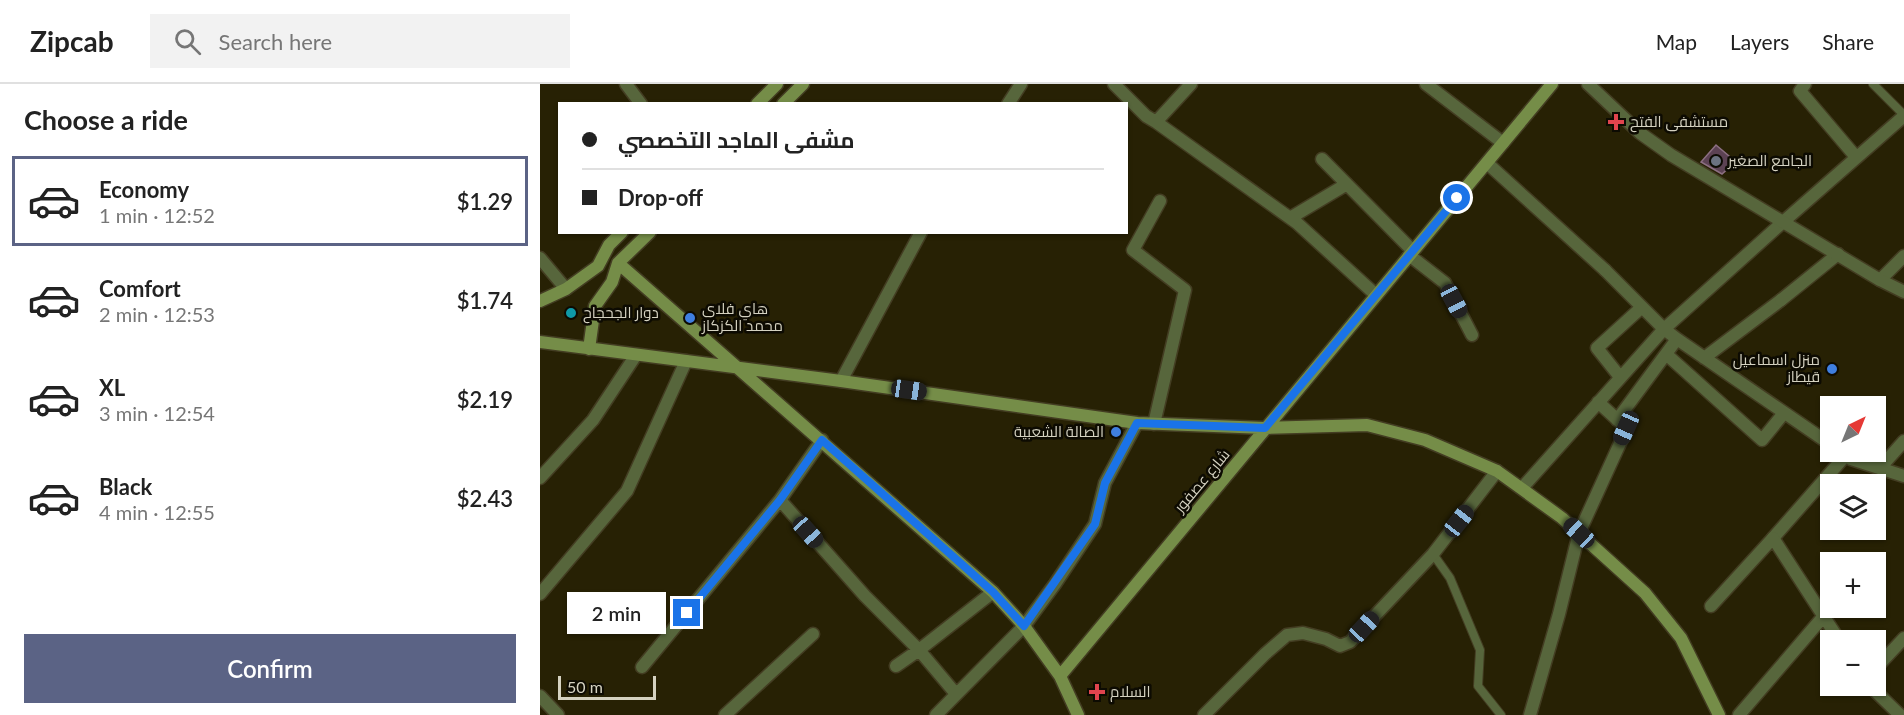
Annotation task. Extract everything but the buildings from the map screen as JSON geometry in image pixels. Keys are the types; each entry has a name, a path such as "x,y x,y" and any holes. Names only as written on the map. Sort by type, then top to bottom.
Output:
{"main road":[{"path":"759,102 777,84"},
{"path":"785,102 803,84"},
{"name":"شارع عصفور","path":"1060,676 1552,84"},
{"path":"540,302 566,289 598,266 609,245 620,234"},
{"path":"589,349 595,306 612,282 618,263 648,234"},
{"path":"618,263 993,592 1024,626 1060,676 1078,715"},
{"path":"598,266 612,282"},
{"path":"541,344 737,367 1137,423 1265,428 1367,425 1425,440 1497,471 1522,488 1562,518 1645,593 1681,638 1719,715"}],"street":[{"path":"626,84 640,102"},
{"path":"1009,102 1021,84"},
{"path":"1114,84 1146,116 1290,218 1376,295"},
{"path":"1156,122 1191,84"},
{"path":"1426,84 1503,143"},
{"path":"1588,84 1640,133 1671,155 1880,280 1904,292"},
{"path":"1805,84 1800,91 1857,158"},
{"path":"1522,488 1664,328 1904,116"},
{"path":"1322,159 1411,253 1445,283 1472,335"},
{"path":"1487,163 1677,339 1820,437"},
{"path":"1290,218 1347,184"},
{"path":"1154,424 1185,290 1133,250 1160,201"},
{"path":"841,381 915,235"},
{"path":"1704,358 1838,254"},
{"path":"1880,280 1904,256"},
{"path":"540,258 566,289"},
{"path":"1620,377 1598,348 1642,307"},
{"path":"1530,715 1579,533 1622,424 1677,339"},
{"path":"1666,354 1762,440 1784,413"},
{"path":"540,478 593,420 636,355"},
{"path":"540,594 627,491 686,361"},
{"path":"1598,402 1622,424"},
{"path":"936,715 1024,626 1095,524 1105,483 1137,423"},
{"path":"642,667 780,500 822,440"},
{"path":"1880,468 1904,441"},
{"path":"1712,606 1836,462"},
{"path":"1864,462 1904,476"},
{"path":"1204,715 1287,635 1303,633 1326,639 1340,646 1350,642 1433,554 1497,471"},
{"path":"780,500 866,596 920,650 956,694"},
{"path":"1773,538 1820,612"},
{"path":"896,666 920,650 993,592"},
{"path":"1739,715 1822,618"},
{"path":"725,715 813,634"},
{"path":"1886,657 1904,638"},
{"path":"540,696 558,715"},
{"path":"1880,696 1900,715"}],"lane":[{"path":"1873,84 1904,116"},
{"path":"1433,554 1449,579 1480,650 1478,686 1501,715"}],"place":[{"name":"مستشفى الفتح","path":"1616,122"},
{"name":"الجامع الصغير","path":"1716,161"},
{"name":"دوار الجحجاح","path":"571,313"},
{"name":"هاي فلاي محمد الكزكاز","path":"690,318"},
{"name":"منزل اسماعيل قيطاز","path":"1832,369"},
{"name":"الصالة الشعبية","path":"1116,432"},
{"name":"السلام","path":"1097,692"}],"route":[{"path":"687,613 780,500 822,440 993,592 1024,626 1095,524 1105,483 1137,423 1265,428 1457,198"}]}
